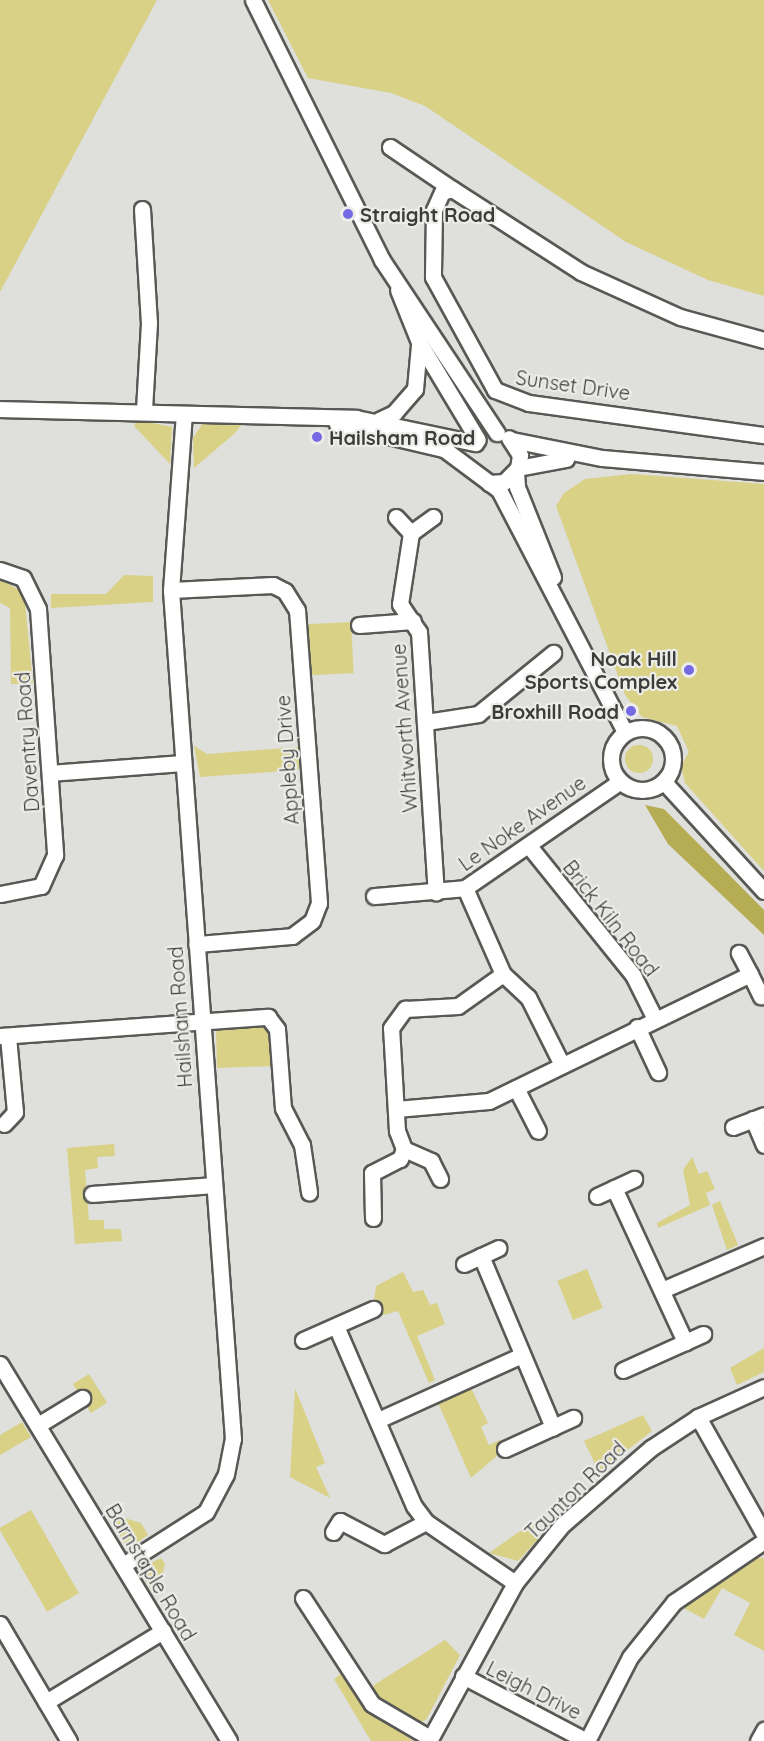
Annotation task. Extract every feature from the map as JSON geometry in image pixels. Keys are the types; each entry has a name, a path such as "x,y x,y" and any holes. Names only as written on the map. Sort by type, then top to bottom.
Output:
{"street":[{"path":"253,0 394,279 419,342 477,442 471,467"},
{"path":"390,147 580,272 680,317 764,340"},
{"name":"Sunset Drive","path":"452,189 442,192 434,210 433,277 495,390 529,403 764,435"},
{"path":"142,209 149,323 144,410"},
{"path":"394,279 497,433 512,440 602,458"},
{"path":"379,420 400,407 415,389 419,342"},
{"path":"0,409 144,410 327,421 379,420 477,442 497,433"},
{"name":"Hailsham Road","path":"123,1565 206,1512 231,1457 214,1185 171,590 184,414"},
{"path":"327,421 444,449 471,467 489,483 508,503 626,732"},
{"path":"512,440 520,455 517,470 560,606"},
{"path":"489,483 504,482 517,470 550,459 602,458 764,472"},
{"path":"396,517 411,533 433,517"},
{"name":"Whitworth Avenue","path":"411,533 400,604 419,632 436,892"},
{"name":"Daventry Road","path":"0,570 23,578 37,603 50,773 54,866 32,891 0,894"},
{"name":"Appleby Drive","path":"171,590 273,585 285,591 297,610 319,903 312,921 292,936 196,944"},
{"path":"359,625 413,621"},
{"path":"426,722 468,720 553,653"},
{"path":"644,728 664,736 674,755 664,782 646,791 619,782 610,759 626,732 644,728"},
{"path":"50,773 182,764"},
{"name":"Le Noke Avenue","path":"374,896 465,888 619,782"},
{"path":"664,782 764,891"},
{"name":"Brick Kiln Road","path":"529,846 633,975 655,1018"},
{"path":"465,888 503,974 528,997 562,1065"},
{"path":"739,953 761,997"},
{"path":"373,1218 372,1173 400,1159 404,1149 396,1109 391,1028 399,1014 419,1007 458,1006 503,974"},
{"path":"396,1109 489,1101 655,1018 750,974"},
{"path":"4,1124 15,1112 4,1036 263,1016 275,1024 283,1108 302,1145 309,1192"},
{"path":"638,1028 658,1072"},
{"path":"516,1088 538,1131"},
{"path":"733,1127 759,1117 764,1145"},
{"path":"404,1149 431,1161 440,1179"},
{"path":"597,1196 634,1179"},
{"path":"92,1194 214,1185"},
{"path":"614,1188 685,1342"},
{"path":"662,1290 764,1246"},
{"path":"464,1264 498,1248"},
{"path":"481,1256 553,1427"},
{"path":"303,1340 373,1309"},
{"path":"336,1326 426,1522 515,1582"},
{"path":"623,1370 703,1334"},
{"path":"378,1420 522,1355"},
{"name":"Barnstaple Road","path":"0,1364 228,1741"},
{"name":"Taunton Road","path":"303,1598 372,1704 430,1740 515,1582 609,1480 698,1417 764,1387"},
{"path":"38,1425 82,1398"},
{"path":"698,1417 764,1534"},
{"path":"505,1449 573,1418"},
{"path":"333,1532 340,1521 384,1544 426,1522"},
{"path":"587,1741 630,1657 674,1602 764,1541"},
{"path":"0,1624 69,1741"},
{"path":"46,1702 163,1631"},
{"name":"Leigh Drive","path":"463,1676 587,1741"},
{"path":"758,1741 764,1730"}],"shaded area":[{"path":"0,0 157,0 0,292"},
{"path":"268,0 764,0 764,296 708,280 626,242 425,106 391,93 308,78"},
{"path":"137,420 172,427 170,464 134,426"},
{"path":"244,422 234,434 194,468 193,438 203,423"},
{"name":"Noak Hill Sports Complex","path":"632,474 764,484 764,871 685,783 681,766 689,752 677,726 642,717 625,695 556,506 564,493 585,479"},
{"path":"124,575 153,576 153,602 51,608 51,594 106,594"},
{"path":"0,579 24,593 33,684 11,684 10,608 0,603"},
{"path":"351,622 354,673 310,675 307,624"},
{"path":"639,745 649,749 653,759 649,769 639,773 629,769 625,759 629,749"},
{"path":"194,746 207,754 298,747 299,770 200,777"},
{"path":"645,805 664,809 764,910 764,935 668,844"},
{"path":"261,1024 271,1033 273,1066 217,1068 216,1028"},
{"path":"114,1144 115,1156 97,1157 98,1168 85,1170 89,1220 104,1220 104,1229 121,1229 122,1241 75,1244 67,1148"},
{"path":"692,1157 699,1174 707,1171 715,1189 706,1193 710,1205 658,1228 657,1223 690,1205 683,1170"},
{"path":"720,1201 738,1245 727,1250 712,1205"},
{"path":"587,1269 603,1308 573,1320 557,1281"},
{"path":"403,1272 413,1292 423,1290 430,1305 437,1303 445,1324 417,1336 435,1380 429,1383 398,1311 383,1315 373,1309 376,1286"},
{"path":"764,1348 764,1372 737,1385 730,1368"},
{"path":"89,1374 107,1403 91,1413 73,1384"},
{"path":"295,1388 325,1463 316,1467 330,1498 290,1477"},
{"path":"471,1388 488,1423 481,1427 489,1445 500,1440 505,1449 471,1478 438,1403"},
{"path":"643,1415 652,1431 599,1472 584,1441"},
{"path":"22,1422 31,1437 0,1455 0,1435"},
{"path":"31,1510 79,1593 47,1612 0,1530 0,1528"},
{"path":"121,1517 141,1523 148,1535 131,1547 124,1542 112,1523"},
{"path":"533,1522 539,1538 518,1561 489,1553"},
{"path":"161,1558 165,1564 159,1587 152,1591 142,1574 144,1566"},
{"path":"752,1558 764,1558 764,1651 734,1635 750,1603 722,1588 704,1619 682,1607"},
{"path":"445,1640 460,1655 426,1720 418,1723 374,1695 374,1685"},
{"path":"341,1674 367,1707 413,1741 371,1741 334,1679"}],"place":[{"name":"Straight Road","path":"348,214"},
{"name":"Hailsham Road","path":"317,437"},
{"name":"Noak Hill Sports Complex","path":"689,670"},
{"name":"Broxhill Road","path":"631,711"}]}
